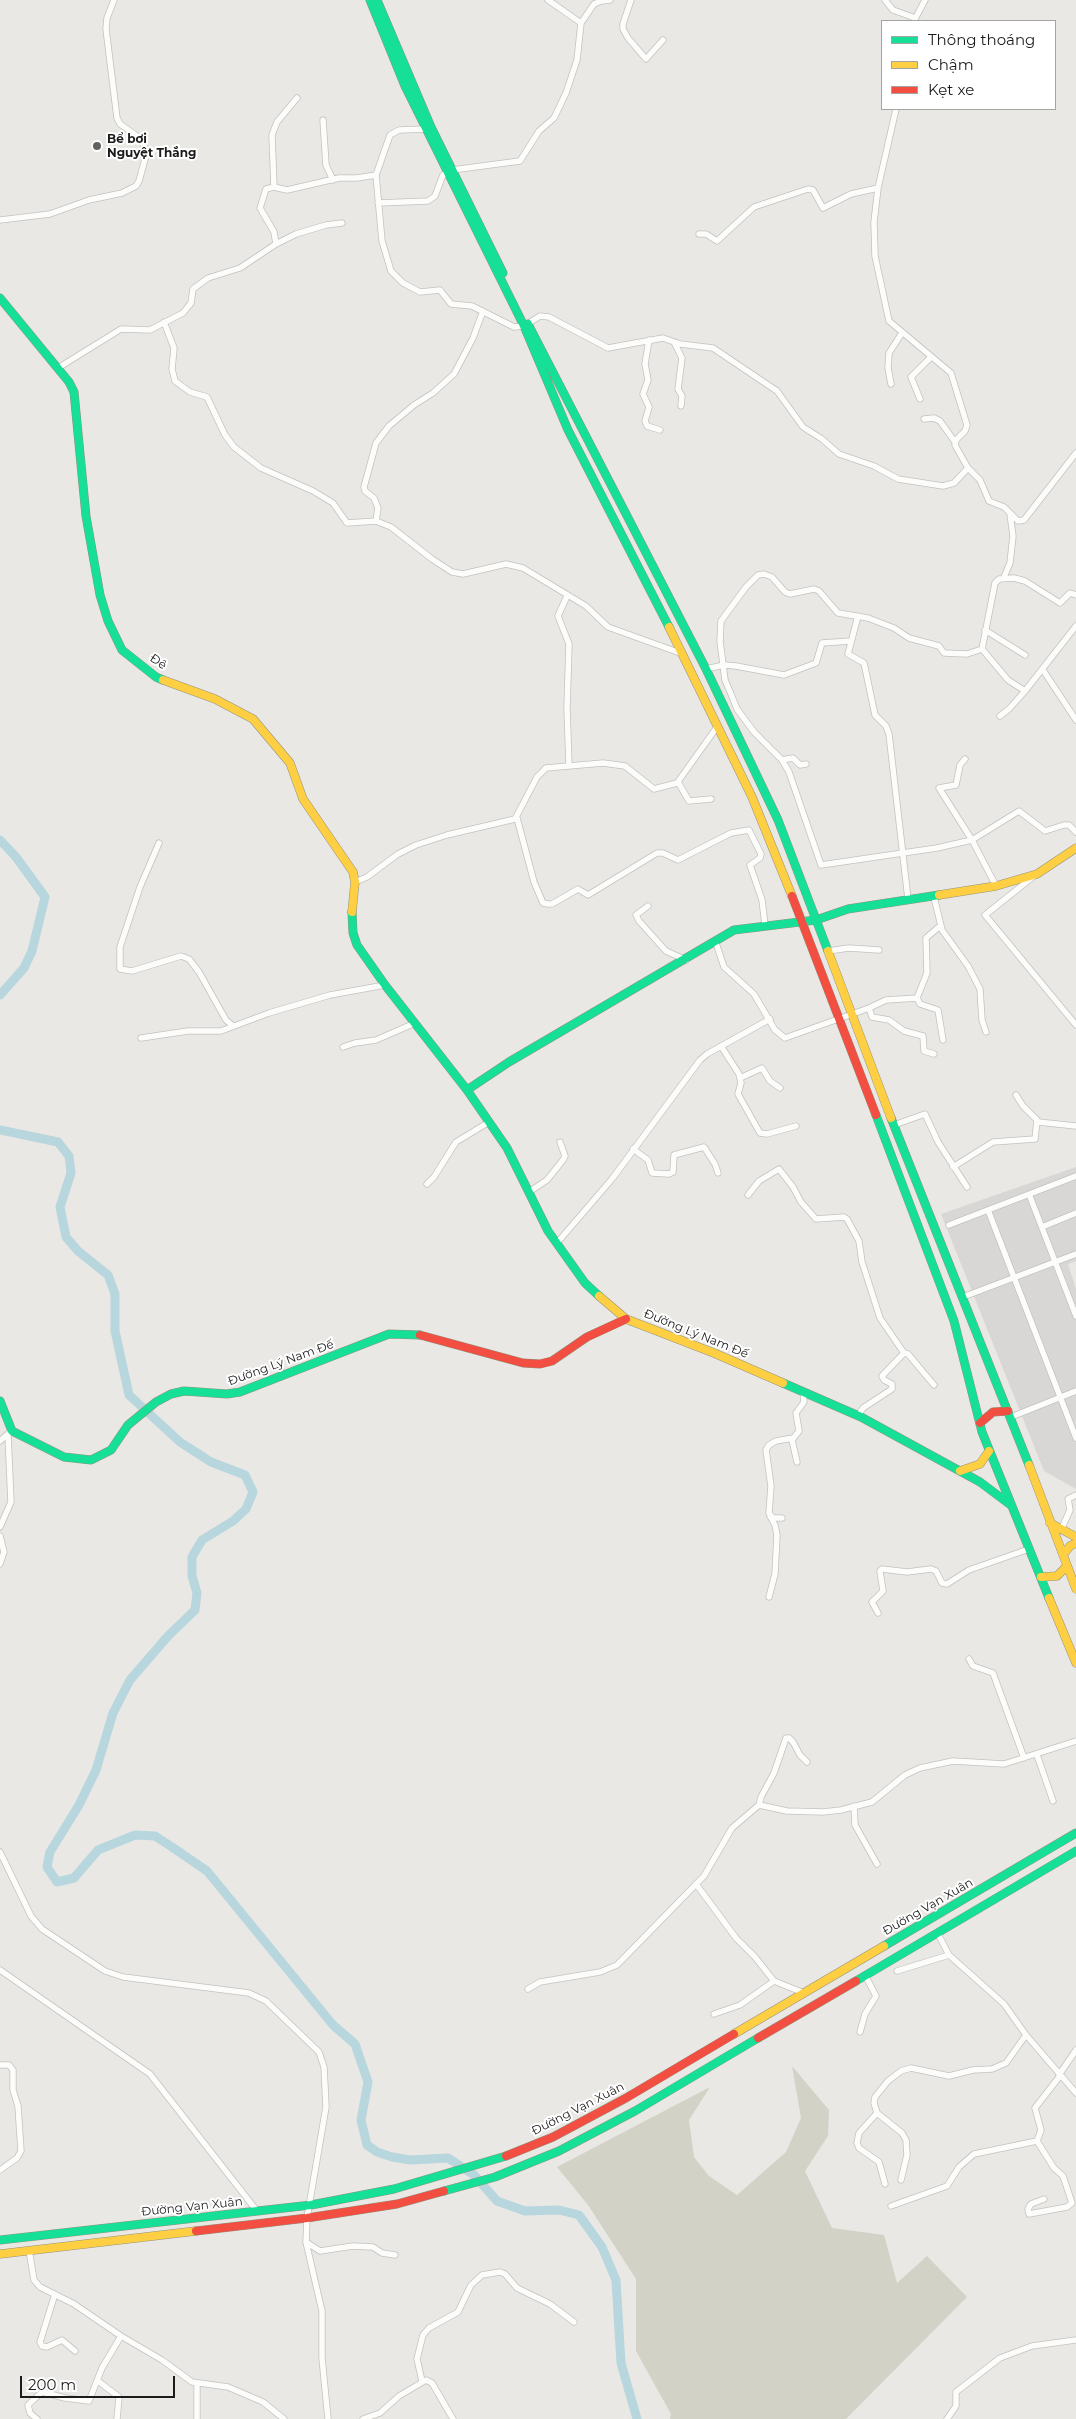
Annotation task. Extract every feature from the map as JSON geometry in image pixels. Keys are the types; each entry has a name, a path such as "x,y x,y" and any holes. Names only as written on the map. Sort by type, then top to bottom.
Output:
{"street":[{"path":"0,220 50,214 80,202 122,193 136,186 139,181 147,152 140,138 120,124 117,118 106,29 107,18 114,0"},
{"path":"370,0 405,86 426,129 706,669 778,820 894,1125 1010,1414 1076,1589"},
{"path":"377,0 449,171"},
{"path":"548,0 581,23"},
{"path":"378,202 428,201 435,196 443,175 449,171 520,161 539,131 554,118 566,93 576,60 581,23 594,4 601,0 610,0"},
{"path":"631,0 623,24 623,29 628,38 646,59 663,40"},
{"path":"885,0 893,10 915,20 925,0"},
{"path":"274,187 272,135 277,122 297,98"},
{"path":"896,110 878,188 874,227 880,280 887,317 902,333 949,370 956,385 967,428 955,442"},
{"path":"323,120 326,165 333,180"},
{"path":"426,129 399,130 390,135 376,175 382,241 389,266 398,279 420,292 440,290 451,304 469,305 509,325 526,324 540,316 549,316 608,348 663,338 674,342 717,350 777,391 803,427 822,439 836,452 874,466 898,480 949,485 968,468"},
{"path":"276,244 274,232 262,212 260,204 266,189 274,187 287,190 333,180 376,175"},
{"path":"699,234 706,234 717,242 754,207 808,189 813,190 823,208 851,194 878,188"},
{"path":"58,368 121,329 150,330 188,309 196,285 217,274 240,268 276,244 296,234 326,224 342,223"},
{"name":"Đê","path":"0,298 70,382 74,392 86,516 100,595 108,622 122,650 156,676 215,699 253,719 290,763 303,799 348,862 356,882"},
{"path":"376,521 378,508 375,500 365,491 364,487 376,443 389,426 417,402 433,393 454,374 473,338 483,311"},
{"path":"164,322 174,348 172,369 175,381 190,392 207,397 219,425 234,447 261,468 333,502 347,523 376,521 397,530 432,560 452,572 463,574 498,565 515,565 586,606 603,623 616,631 683,654"},
{"path":"526,324 568,430 683,654 752,797 802,921 954,1321 980,1424 989,1451 1076,1664"},
{"path":"891,384 888,357 890,350 902,333"},
{"path":"649,340 645,364 648,380 643,396 649,408 645,422 648,426 660,430"},
{"path":"674,342 682,358 678,389 682,396 680,406"},
{"path":"920,399 911,377 931,357"},
{"path":"924,419 934,418 940,421 955,442 968,468 980,480 989,501 1002,505 1018,521 1024,520 1076,453"},
{"path":"1010,514 1013,536 1010,563 1004,577 995,583 982,649 1008,680 1025,691"},
{"path":"982,649 967,654 944,653 937,646 909,638 894,628 858,616 836,612 825,596 814,589 790,594 785,592 772,577 760,574 746,587 722,619 720,642 725,680 737,709 754,732 782,760 795,784 821,865 972,840 1019,811 1045,831 1069,825 1076,832"},
{"path":"1004,577 1025,582 1060,603 1070,593 1076,595"},
{"path":"567,596 558,616 569,644 567,708 569,766"},
{"path":"858,616 848,656 864,663 875,715 886,726 889,734 908,899"},
{"path":"1000,716 1010,709 1043,670 1076,626"},
{"path":"985,630 1024,655"},
{"path":"706,669 724,666 746,667 784,675 816,663 822,643 851,641"},
{"path":"1043,670 1076,720"},
{"path":"717,727 678,782 656,789 621,765 603,763 546,768 541,772 525,796 516,818 534,882 543,903 548,904 552,904 578,889 588,895 657,853 663,853 678,860 731,833 749,830 761,854 760,858 750,864 762,900 765,924"},
{"path":"782,760 793,758 800,765 806,764"},
{"path":"965,760 960,765 956,785 939,788 972,840 996,886"},
{"path":"678,782 689,801 711,799"},
{"path":"516,818 495,825 447,835 416,845 398,854 356,882 352,917 353,933 358,945 385,985 490,1122 507,1148 557,1243 589,1288 626,1319"},
{"path":"159,844 140,887 120,947 120,969 123,971 140,969 181,956 189,959 199,972 226,1020 233,1026"},
{"path":"1076,848 1037,874 985,915 1076,1025"},
{"path":"467,1090 510,1062 716,943 734,930 765,924 816,920 848,909 996,886 1037,874"},
{"path":"934,897 940,926 968,966 980,989 982,1020 986,1032"},
{"path":"648,906 636,915 639,921 666,951 686,960"},
{"path":"916,998 927,973 926,938 940,926"},
{"path":"716,943 724,967 754,994 775,1030 785,1038 869,1008 886,1000 916,998"},
{"path":"828,951 849,948 879,950"},
{"path":"141,1038 188,1031 214,1032 330,996 385,985"},
{"path":"916,998 920,1004 938,1010 944,1040"},
{"path":"869,1008 872,1017 889,1020 904,1031 923,1036 924,1050 934,1054"},
{"path":"557,1243 595,1201 706,1054 770,1019"},
{"path":"343,1048 354,1043 376,1040 415,1023"},
{"path":"721,1046 740,1078 738,1094 761,1134 796,1126"},
{"path":"740,1078 762,1068 770,1081 780,1088"},
{"path":"1016,1095 1023,1106 1038,1122 1076,1126"},
{"path":"894,1125 925,1114 938,1142 968,1187"},
{"path":"427,1184 434,1177 456,1142 490,1122"},
{"path":"953,1166 993,1142 1036,1139 1038,1122"},
{"path":"529,1192 547,1180 563,1160 565,1156 560,1142"},
{"path":"633,1149 646,1157 652,1173 669,1174 673,1172 674,1155 704,1146 718,1173"},
{"path":"748,1196 759,1181 779,1169 816,1219 844,1217 847,1220 860,1240 862,1262 880,1318 904,1353 908,1354 934,1385"},
{"path":"949,1225 1076,1176"},
{"path":"1029,1194 1076,1316"},
{"path":"988,1210 1076,1438"},
{"path":"1042,1227 1076,1213"},
{"path":"923,1236 936,1231"},
{"path":"963,1297 1076,1254"},
{"name":"Đường Lý Nam Đế","path":"10,1433 64,1457 91,1460 112,1450 131,1423 156,1402 177,1392 227,1394 240,1392 389,1334 422,1335 523,1363 540,1364 552,1361 586,1337 626,1319 706,1349 858,1416 980,1482 1012,1506"},
{"path":"858,1416 863,1408 892,1389 892,1384 884,1380 882,1376 904,1353"},
{"path":"980,1424 994,1412 1010,1414 1076,1391"},
{"path":"769,1597 776,1574 777,1529 770,1516 768,1506 771,1486 766,1450 769,1445 776,1441 793,1438 799,1431 796,1416 797,1410 804,1402 803,1392"},
{"path":"0,1401 10,1433 11,1502 0,1527"},
{"path":"0,1441 10,1433"},
{"path":"793,1438 797,1462"},
{"path":"960,1471 980,1464 989,1451"},
{"path":"1061,1530 1070,1510 1068,1498 1076,1495"},
{"path":"770,1516 782,1518"},
{"path":"1050,1523 1076,1538"},
{"path":"0,1536 4,1552 0,1564"},
{"path":"1063,1555 1070,1546 1076,1543"},
{"path":"878,1613 872,1602 882,1592 880,1571 884,1568 908,1572 931,1569 937,1573 942,1583 947,1584 968,1570 1029,1549"},
{"path":"1041,1577 1057,1576 1067,1566"},
{"path":"969,1658 973,1666 993,1673 1024,1758"},
{"path":"528,1989 540,1982 562,1980 612,1968 696,1884 706,1872 732,1828 760,1805 761,1796 774,1773 786,1738 793,1742 800,1755 807,1762"},
{"path":"760,1805 787,1811 824,1812 854,1806 876,1800 905,1775 920,1768 953,1761 998,1765 1037,1755 1076,1741"},
{"path":"1037,1755 1053,1801"},
{"path":"854,1806 855,1825 877,1864"},
{"name":"Đường Vạn Xuân","path":"0,2239 311,2205 394,2189 484,2164 553,2137 626,2098 1076,1834"},
{"name":"Đường Vạn Xuân","path":"0,2254 307,2218 397,2204 495,2177 559,2151 635,2111 1076,1851"},
{"path":"0,1852 31,1916 42,1929 105,1971 123,1977 249,1993 266,2002 314,2045 319,2052 324,2068 326,2099 311,2205 307,2218 306,2242 322,2311 322,2358 328,2419"},
{"path":"696,1884 736,1938 756,1957 774,1981 804,1993 812,2006"},
{"path":"937,1932 949,1955 960,1963 975,1981 1000,2001 1059,2076 1076,2093"},
{"path":"897,1971 949,1955"},
{"path":"0,1970 150,2074 257,2211"},
{"path":"860,2032 866,2014 876,1996 865,1975"},
{"path":"714,2014 740,2005 774,1981"},
{"path":"902,2180 907,2159 906,2140 902,2133 877,2113 875,2097 888,2081 902,2071 911,2068 949,2076 973,2070 992,2069 1006,2063 1026,2036"},
{"path":"1044,2198 1031,2204 1028,2209 1029,2214 1067,2207 1072,2203 1063,2176 1054,2168 1038,2140 1041,2130 1035,2108 1076,2050"},
{"path":"0,2065 9,2065 13,2070 13,2090 18,2106 21,2151 17,2158 0,2170"},
{"path":"877,2113 860,2133 857,2143 859,2148 879,2162 885,2184"},
{"path":"891,2206 947,2186 958,2167 974,2154 1038,2140"},
{"path":"306,2242 320,2251 353,2246 373,2247 382,2253 395,2255"},
{"path":"29,2250 34,2280 40,2286 74,2304 197,2384 216,2384 235,2390 263,2402 284,2419"},
{"path":"422,2381 416,2360 423,2335 429,2328 458,2312 471,2285 482,2276 500,2272 505,2274 517,2288 550,2304 574,2322"},
{"path":"55,2294 40,2342 42,2346 47,2347 62,2340 76,2351"},
{"path":"37,2419 28,2409 28,2405 38,2394 46,2392 65,2398 89,2401 102,2368 121,2336"},
{"path":"947,2419 956,2406 956,2392 1000,2358 1032,2346 1076,2340"},
{"path":"98,2380 119,2397 117,2419"},
{"path":"363,2419 380,2413 399,2396 422,2381 432,2383 453,2419"},
{"path":"197,2384 197,2419"}],"shaded area":[{"path":"1076,1167 1076,1261 1068,1264 1076,1289 1076,1489 1044,1471 941,1214"},
{"path":"792,2066 829,2110 828,2136 805,2171 832,2228 884,2235 897,2283 927,2256 967,2297 846,2419 670,2419 671,2414 636,2351 636,2279 588,2205 557,2167 710,2087 689,2120 694,2157 709,2176 737,2195 786,2152 801,2118"}],"waterway":[{"path":"0,840 16,857 45,897 32,951 24,968 0,995"},
{"path":"0,1130 58,1142 69,1156 71,1173 60,1207 66,1237 78,1251 108,1275 115,1294 115,1331 129,1395 180,1442 211,1462 245,1475 253,1492 246,1509 233,1521 202,1540 192,1557 192,1576 197,1593 195,1610 168,1636 130,1680 113,1713 96,1770 79,1805 50,1852 47,1867 57,1882 74,1878 98,1850 135,1835 155,1836 172,1847 207,1871 333,2025 355,2044 368,2082 361,2120 367,2145 377,2152 410,2160 448,2158 474,2175 497,2201 525,2211 559,2210 579,2215 602,2247 616,2280 621,2363 637,2419"}],"traffic: fast":[{"path":"370,0 405,86 524,326 568,430 669,627"},
{"path":"377,0 431,127 503,273"},
{"path":"0,298 69,382 74,392 86,516 100,595 108,621 122,650 156,677 163,680"},
{"path":"528,324 706,669 778,820 828,951"},
{"path":"467,1090 509,1062 734,930 816,920 848,909 939,895"},
{"path":"352,912 353,933 357,945 385,985 467,1090 507,1148 548,1231 585,1283 599,1296"},
{"path":"876,1115 954,1321 982,1432 1049,1598"},
{"path":"891,1118 1029,1465"},
{"path":"0,1401 12,1431 64,1457 91,1460 111,1450 128,1425 156,1402 171,1394 184,1391 227,1394 240,1392 389,1334 420,1335"},
{"path":"783,1383 861,1417 980,1482 1012,1506"},
{"path":"884,1946 1076,1833"},
{"path":"856,1981 1076,1851"},
{"path":"444,2191 495,2177 559,2151 635,2111 758,2038"},
{"path":"0,2240 311,2205 394,2189 506,2156"}],"traffic: slow":[{"path":"669,627 752,797 792,896"},
{"path":"163,680 215,699 253,719 290,763 303,799 353,872 355,882 352,912"},
{"path":"939,895 996,886 1037,874 1076,848"},
{"path":"828,951 891,1118"},
{"path":"599,1296 626,1319 714,1353 783,1383"},
{"path":"960,1471 980,1464 989,1451"},
{"path":"1029,1465 1076,1589"},
{"path":"1050,1523 1076,1537"},
{"path":"1063,1555 1070,1546 1076,1543"},
{"path":"1041,1577 1057,1576 1067,1566"},
{"path":"1049,1598 1076,1663"},
{"path":"734,2034 884,1946"},
{"path":"0,2254 196,2231"}],"traffic: jam":[{"path":"792,896 876,1115"},
{"path":"420,1335 523,1363 540,1364 552,1361 587,1337 626,1319"},
{"path":"980,1423 993,1412 1008,1411"},
{"path":"758,2038 856,1981"},
{"path":"506,2156 553,2137 626,2098 734,2034"},
{"path":"196,2231 307,2218 397,2204 444,2191"}],"place":[{"name":"Bể bơi Nguyệt Thắng","path":"97,146"}]}
